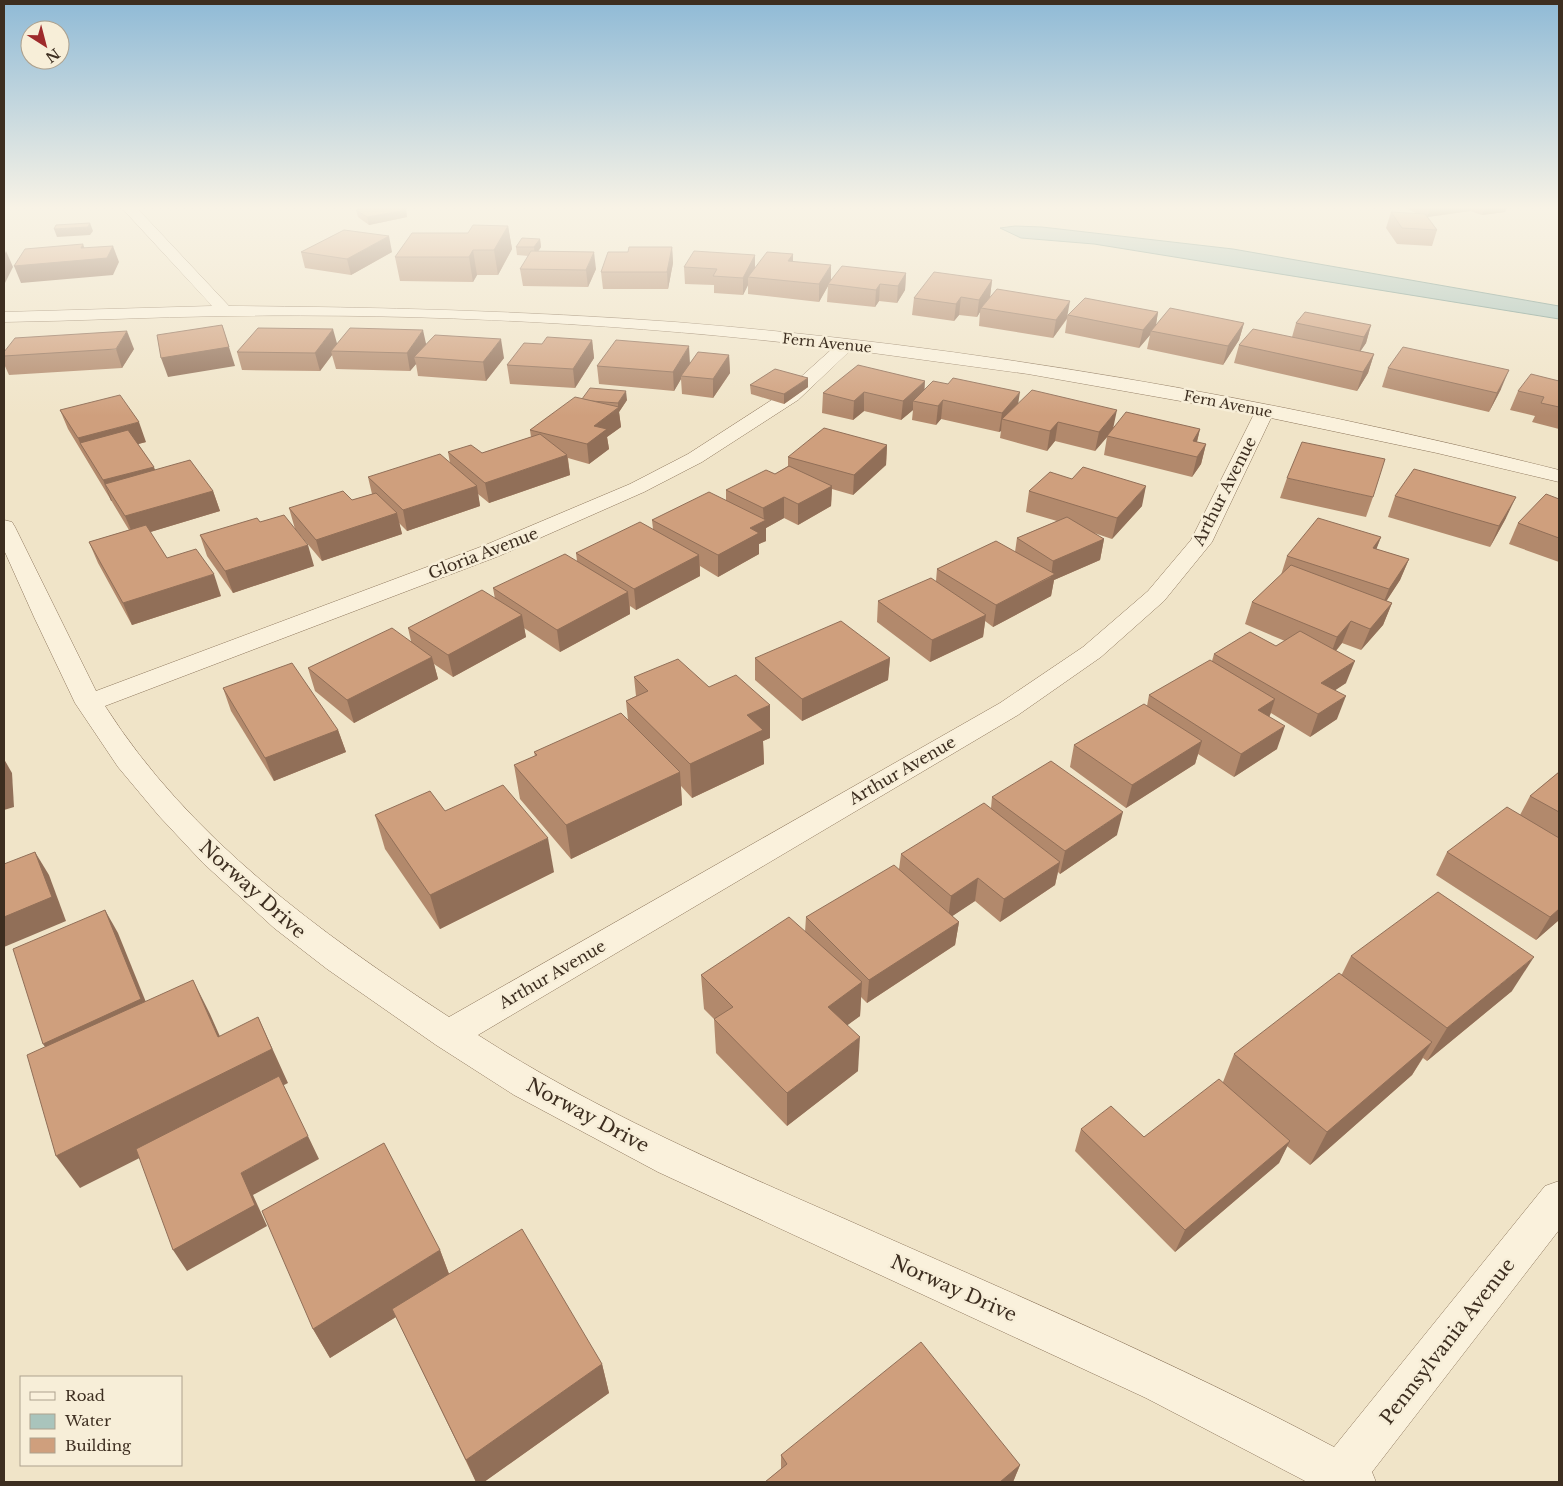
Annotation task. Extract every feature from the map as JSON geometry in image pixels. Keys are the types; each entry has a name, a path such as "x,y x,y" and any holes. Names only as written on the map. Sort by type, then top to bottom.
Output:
{"street":[{"path":"194,277 225,311"},
{"name":"Fern Avenue","path":"4,317 225,311 450,315 614,323 846,345 1114,384 1265,411 1559,476"},
{"name":"Gloria Avenue","path":"88,703 491,551 628,492 694,458 768,412 791,396 846,345"},
{"name":"Arthur Avenue","path":"448,1035 1009,709 1092,652 1156,596 1201,542 1265,411"},
{"name":"Norway Drive","path":"4,527 88,703 126,758 162,802 204,846 312,941 448,1035 571,1109 762,1204 1032,1322 1232,1417 1343,1480"},
{"name":"Pennsylvania Avenue","path":"1343,1480 1559,1199"}],"water":[{"path":"1301,277 1395,277 1559,306 1559,319"}],"building":[{"path":"752,277 823,277 819,284"},
{"path":"833,277 903,277 898,286 880,284 876,290 828,284"},
{"path":"930,277 973,277 992,280 979,300 961,297 956,304 914,298"},
{"path":"997,289 1070,301 1056,320 981,308"},
{"path":"1085,298 1158,312 1143,330 1068,315"},
{"path":"1170,308 1244,323 1228,346 1151,331"},
{"path":"1305,312 1371,325 1364,337 1296,323"},
{"path":"222,325 229,347 161,358 157,335"},
{"path":"258,328 333,329 315,353 237,352"},
{"path":"350,328 423,330 407,353 331,351"},
{"path":"1253,329 1374,354 1363,372 1239,345"},
{"path":"127,331 116,349 4,356 4,352 15,338"},
{"path":"435,335 501,339 483,362 414,357"},
{"path":"547,337 592,340 573,369 507,365 524,343 542,344"},
{"path":"616,340 689,346 673,372 597,366"},
{"path":"1403,347 1509,370 1497,393 1388,368"},
{"path":"698,352 729,355 713,379 681,376"},
{"path":"858,365 925,381 903,401 864,392 854,401 823,393"},
{"path":"775,369 808,378 784,394 750,385"},
{"path":"1531,374 1559,381 1559,407 1541,403 1544,397 1518,391"},
{"path":"953,378 1020,392 1002,413 943,400 938,406 913,401 933,381 948,384"},
{"path":"590,388 626,391 618,403 582,399"},
{"path":"1032,390 1117,410 1099,432 1058,422 1050,431 1002,419"},
{"path":"120,395 139,422 78,438 60,410"},
{"path":"575,397 619,407 594,426 607,429 587,444 530,430"},
{"path":"1126,412 1200,429 1193,441 1206,444 1197,457 1107,436"},
{"path":"824,428 887,445 854,475 788,457"},
{"path":"128,430 154,467 103,480 80,443"},
{"path":"540,434 567,455 485,483 448,452 471,445 482,453"},
{"path":"1302,442 1385,459 1373,497 1287,478"},
{"path":"440,454 477,486 403,510 368,477"},
{"path":"190,460 213,491 125,516 105,484"},
{"path":"789,466 832,486 798,504 784,497 763,508 726,490 766,470 775,474"},
{"path":"1083,467 1146,486 1117,518 1029,491 1050,472 1072,479"},
{"path":"1414,469 1516,497 1499,526 1395,496"},
{"path":"343,491 352,500 376,493 397,513 316,540 289,508"},
{"path":"709,492 766,520 750,528 759,533 718,555 652,520"},
{"path":"1546,494 1559,499 1559,538 1518,523"},
{"path":"284,515 308,545 225,571 200,535 257,518 260,522"},
{"path":"1067,517 1104,539 1053,561 1017,538"},
{"path":"1318,518 1381,537 1373,548 1409,559 1389,589 1287,556"},
{"path":"640,522 699,555 634,589 576,553"},
{"path":"146,525 167,558 196,549 214,574 123,603 89,542"},
{"path":"996,541 1055,574 996,605 937,569"},
{"path":"565,554 628,592 557,630 493,588"},
{"path":"1291,565 1392,603 1370,629 1351,621 1337,637 1252,602"},
{"path":"931,578 986,615 932,640 878,601"},
{"path":"482,590 522,615 448,655 408,628"},
{"path":"841,621 890,658 802,699 755,658"},
{"path":"392,628 432,657 347,700 308,668"},
{"path":"1300,631 1355,661 1321,683 1346,696 1318,714 1214,654 1250,632 1276,646"},
{"path":"678,659 709,687 736,675 770,705 747,715 763,730 690,764 626,701 648,691 634,677"},
{"path":"1210,660 1275,699 1258,710 1285,726 1241,754 1149,695"},
{"path":"292,663 338,730 265,758 223,688"},
{"path":"1144,704 1202,741 1132,785 1074,745"},
{"path":"621,713 680,772 566,825 514,765 537,755 534,752"},
{"path":"1051,761 1123,812 1065,851 992,797"},
{"path":"1559,772 1559,812 1530,796"},
{"path":"503,785 548,838 430,895 375,815 430,791 445,811"},
{"path":"984,803 1060,862 1004,899 978,878 951,896 901,854"},
{"path":"1507,807 1559,838 1559,909 1550,917 1447,852"},
{"path":"35,852 52,897 4,917 4,864"},
{"path":"894,865 959,922 869,980 806,917"},
{"path":"1438,892 1534,957 1447,1028 1351,956"},
{"path":"105,910 141,999 43,1044 13,949"},
{"path":"789,917 862,982 828,1007 860,1037 787,1093 714,1019 733,1007 701,975"},
{"path":"1339,973 1432,1042 1327,1132 1234,1054"},
{"path":"193,980 218,1037 258,1017 272,1049 56,1156 27,1055"},
{"path":"279,1076 308,1136 241,1173 255,1205 173,1250 136,1149"},
{"path":"1219,1079 1290,1141 1185,1230 1081,1129 1111,1106 1144,1137"},
{"path":"384,1143 440,1250 313,1329 262,1211"},
{"path":"522,1229 602,1364 466,1460 392,1309"},
{"path":"921,1342 1020,1465 1000,1482 765,1482 787,1464 781,1455"}]}
